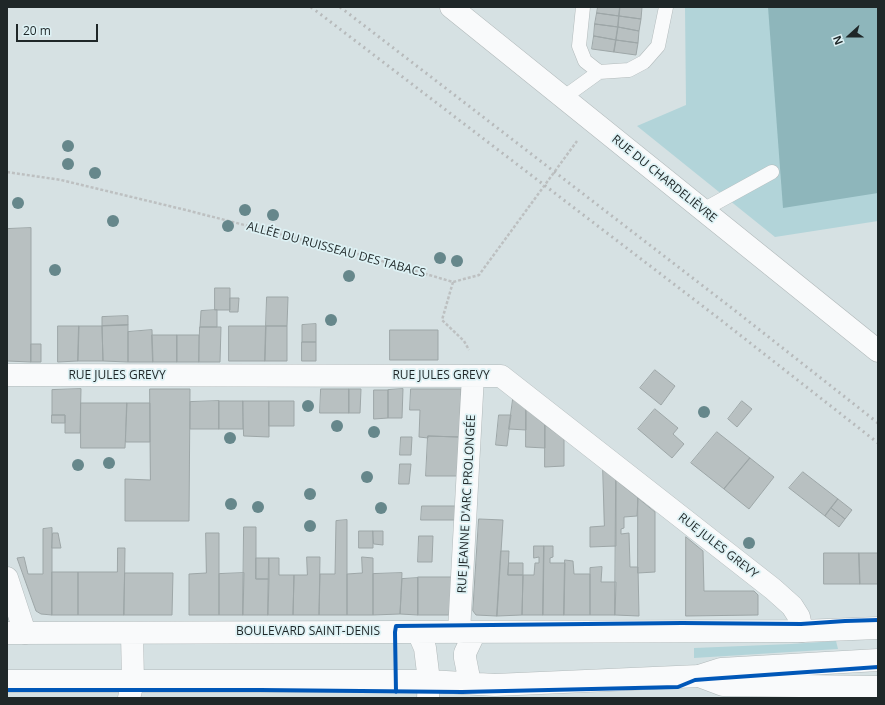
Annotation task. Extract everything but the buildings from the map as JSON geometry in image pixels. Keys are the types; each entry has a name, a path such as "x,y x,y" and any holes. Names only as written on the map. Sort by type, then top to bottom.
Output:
{"street":[{"name":"RUE DU CHARDELIÈVRE","path":"451,7 878,351"},
{"name":"RUE JULES GREVY","path":"7,375 501,376 773,589 792,606 800,617 802,631"},
{"name":"RUE JEANNE D'ARC PROLONGÉE","path":"467,632 474,376"},
{"path":"7,578 16,633"},
{"name":"BOULEVARD SAINT-DENIS","path":"16,633 802,631 878,628"},
{"path":"418,632 425,648 428,690"},
{"path":"467,632 465,658 470,683"},
{"path":"131,690 132,633"},
{"path":"7,681 131,690 428,690 470,683 495,684 699,676 721,669 878,660"},
{"path":"699,676 723,685 878,687"}],"lane":[{"path":"584,7 579,46 585,61 599,72"},
{"path":"563,98 599,72 629,70 644,62 658,46 666,7"},
{"path":"703,210 772,172"}],"path":[{"path":"474,376 470,354 464,341 442,320 453,282 479,274 592,122"}],"shaded area":[{"path":"685,7 878,7 878,221 775,237 637,126 686,105"},
{"path":"768,7 878,7 878,193 783,208"},
{"path":"836,641 838,649 694,658 694,648"}],"railway":[{"path":"311,7 717,317 878,443"},
{"path":"340,7 733,309 878,423"}],"cycle path":[{"path":"396,692 396,626 682,623 801,624 878,620"},
{"path":"7,690 462,692 678,687 695,680 878,667"}]}
